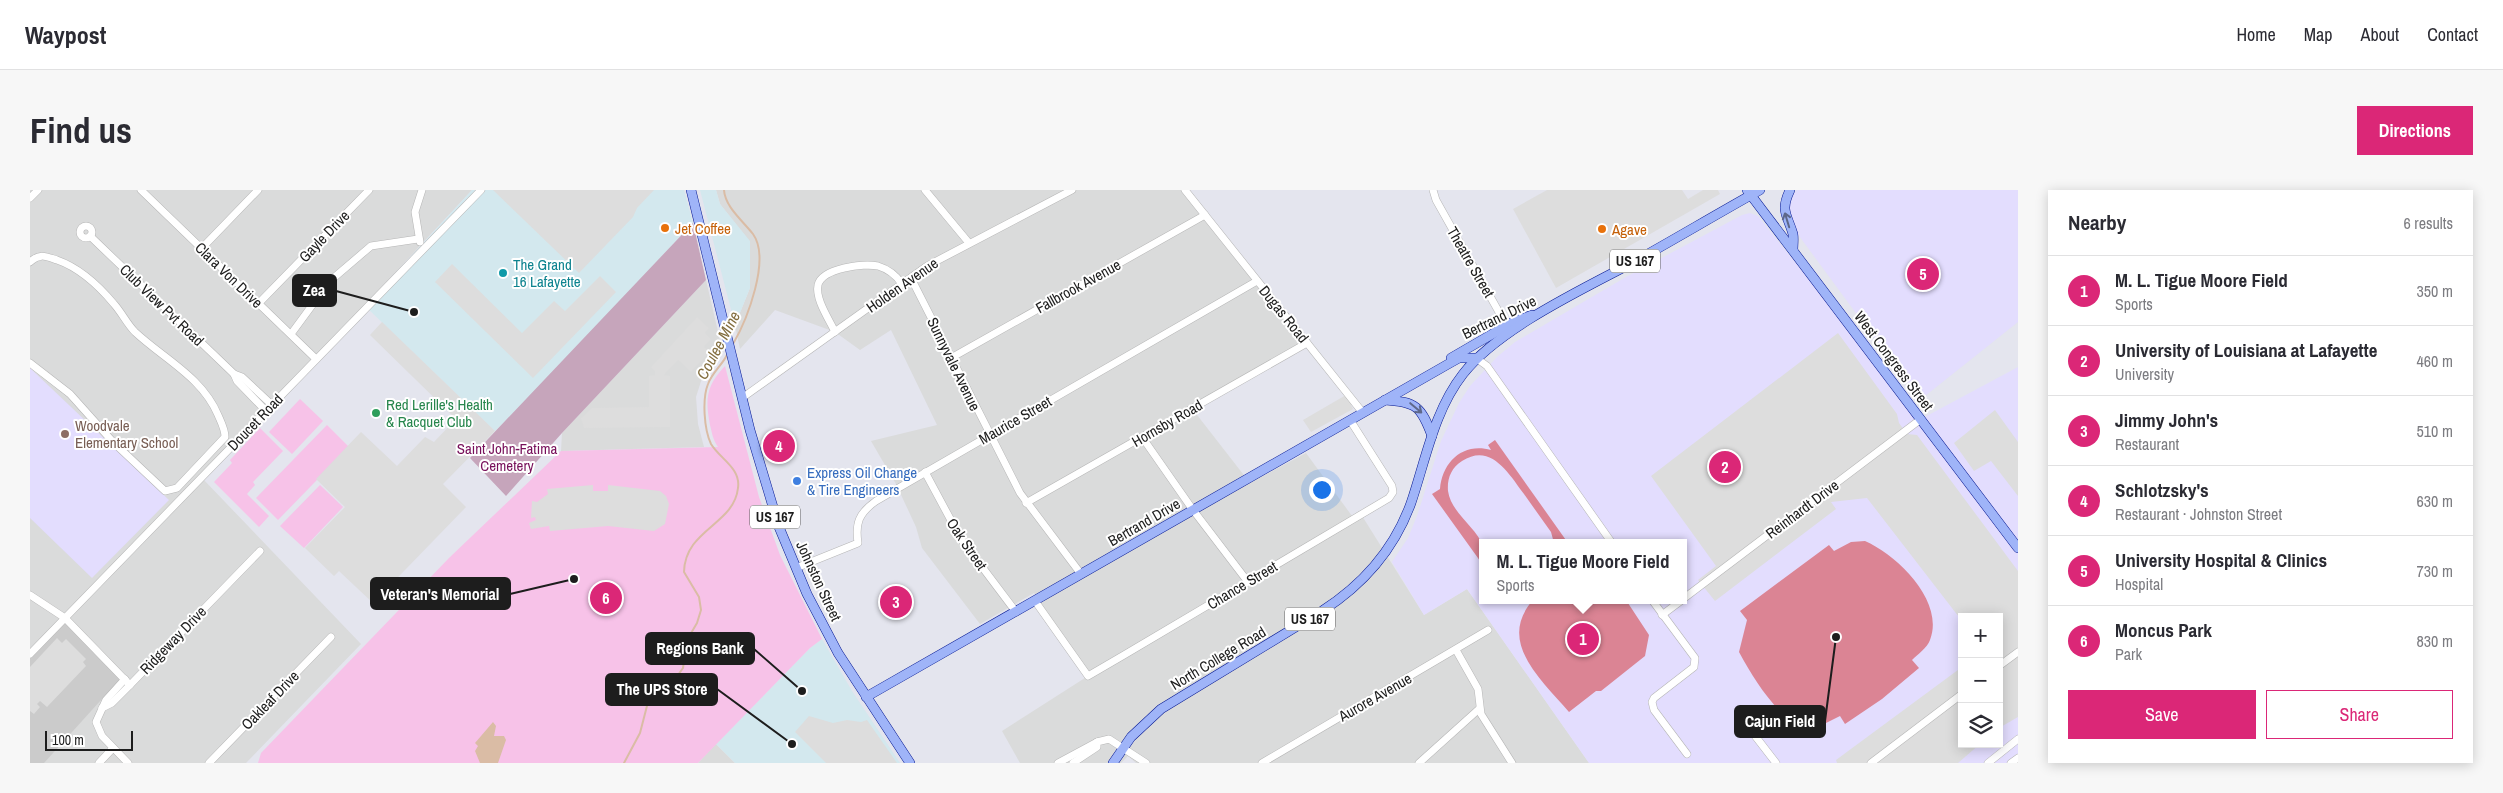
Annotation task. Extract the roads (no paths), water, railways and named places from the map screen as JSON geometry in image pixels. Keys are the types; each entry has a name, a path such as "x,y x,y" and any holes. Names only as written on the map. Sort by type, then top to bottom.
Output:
{"main road":[{"name":"Johnston Street","path":"691,190 742,398 772,509 819,618 866,697 910,763"},
{"name":"Bertrand Drive","path":"1436,370 1455,355 1550,308 1749,193 1760,190"},
{"path":"1790,190 1784,207 1786,221 1793,234 1793,250"},
{"name":"West Congress Street","path":"1749,193 2018,548"},
{"name":"Bertrand Drive","path":"866,697 1436,370 1459,358 1476,358 1509,329"},
{"name":"North College Road","path":"1114,763 1123,747 1161,709 1322,612 1347,595 1369,575 1386,553 1399,531 1412,502 1432,436 1450,394 1476,358"},
{"path":"1385,400 1404,401 1415,406 1425,418 1432,436"}],"street":[{"path":"30,198 38,190"},
{"path":"202,248 258,190"},
{"name":"Gayle Drive","path":"258,304 369,190"},
{"path":"422,190 415,212 418,239 424,248"},
{"name":"Doucet Road","path":"30,654 480,190"},
{"path":"925,190 969,243"},
{"name":"Holden Avenue","path":"742,398 938,259 1072,190"},
{"name":"Dugas Road","path":"1185,190 1363,412"},
{"name":"Theatre Street","path":"1432,190 1509,329"},
{"name":"Clara Von Drive","path":"145,191 316,359"},
{"name":"Fallbrook Avenue","path":"951,358 1205,215"},
{"name":"Club View Pvt Road","path":"90,236 234,374 237,381 266,412"},
{"path":"291,334 330,280 371,246 418,239"},
{"path":"30,262 37,256 44,255 81,271 113,302 134,330 175,362 206,392 215,406 225,437 233,445"},
{"path":"835,332 818,292 820,280 826,274 845,268 874,265 893,273 902,284"},
{"name":"Sunnyvale Avenue","path":"911,278 989,435 1026,502 1082,574"},
{"name":"Maurice Street","path":"796,568 858,543 857,524 865,509 925,472 1258,281"},
{"name":"Hornsby Road","path":"1026,502 1307,343"},
{"path":"1476,358 1487,366 1609,539"},
{"path":"30,363 70,394 113,442 165,491 177,488 225,437"},
{"name":"Club View Pvt Road","path":"234,374 242,377 272,405"},
{"name":"Reinhardt Drive","path":"1687,596 1921,419"},
{"name":"Chance Street","path":"1035,601 1088,676 1390,498 1393,492 1392,486 1350,420"},
{"path":"1142,437 1193,510 1248,582"},
{"name":"Oak Street","path":"925,472 961,539 1016,612"},
{"name":"Ridgeway Drive","path":"30,595 65,618 128,682 260,551"},
{"path":"1655,604 1693,654 1695,662 1691,670 1654,698 1652,707 1687,754"},
{"name":"Reinhardt Drive","path":"1662,615 1677,604"},
{"name":"Aurore Avenue","path":"1262,763 1488,630"},
{"name":"Oakleaf Drive","path":"210,763 330,637"},
{"path":"1456,650 1478,689 1480,709 1512,763"},
{"path":"2003,663 2018,652"},
{"path":"128,682 106,700 97,717 97,727 128,763"},
{"path":"1871,763 1958,697"},
{"path":"1419,763 1480,709"},
{"path":"1745,719 1749,728 1776,763"},
{"path":"1058,763 1097,742 1109,739 1146,763"},
{"path":"1988,763 2018,740"},
{"path":"1073,763 1093,751 1097,747 1097,742"},
{"path":"99,763 114,748"},
{"path":"2011,763 2018,758"}],"waterway":[{"name":"Coulee Mine","path":"724,190 731,208 753,234 758,245 759,258 755,289 745,320 733,344"},
{"name":"Coulee Mine","path":"624,763 640,733 648,702 654,694 673,682 683,668 687,640 697,623 701,610 699,597 684,572 686,558 700,536 728,511 735,500 738,488 736,475 711,444 705,414 705,398 708,384 727,355"}],"place":[{"name":"Jet Coffee","path":"665,228"},
{"name":"Agave","path":"1602,229"},
{"name":"The Grand 16 Lafayette","path":"503,273"},
{"name":"University Hospital & Clinics","path":"1923,274"},
{"name":"Zea","path":"414,312"},
{"name":"Red Lerille's Health & Racquet Club","path":"376,413"},
{"name":"Woodvale Elementary School","path":"65,434"},
{"name":"Schlotzsky's","path":"779,446"},
{"name":"University of Louisiana at Lafayette","path":"1725,467"},
{"name":"Express Oil Change & Tire Engineers","path":"797,481"},
{"name":"Veteran's Memorial","path":"574,579"},
{"name":"Moncus Park","path":"606,598"},
{"name":"Jimmy John's","path":"896,602"},
{"name":"Cajun Field","path":"1836,637"},
{"name":"M. L. Tigue Moore Field","path":"1583,639"},
{"name":"Regions Bank","path":"802,691"},
{"name":"The UPS Store","path":"792,744"}],"park label":[{"name":"Saint John-Fatima Cemetery","path":"507,456"}]}
